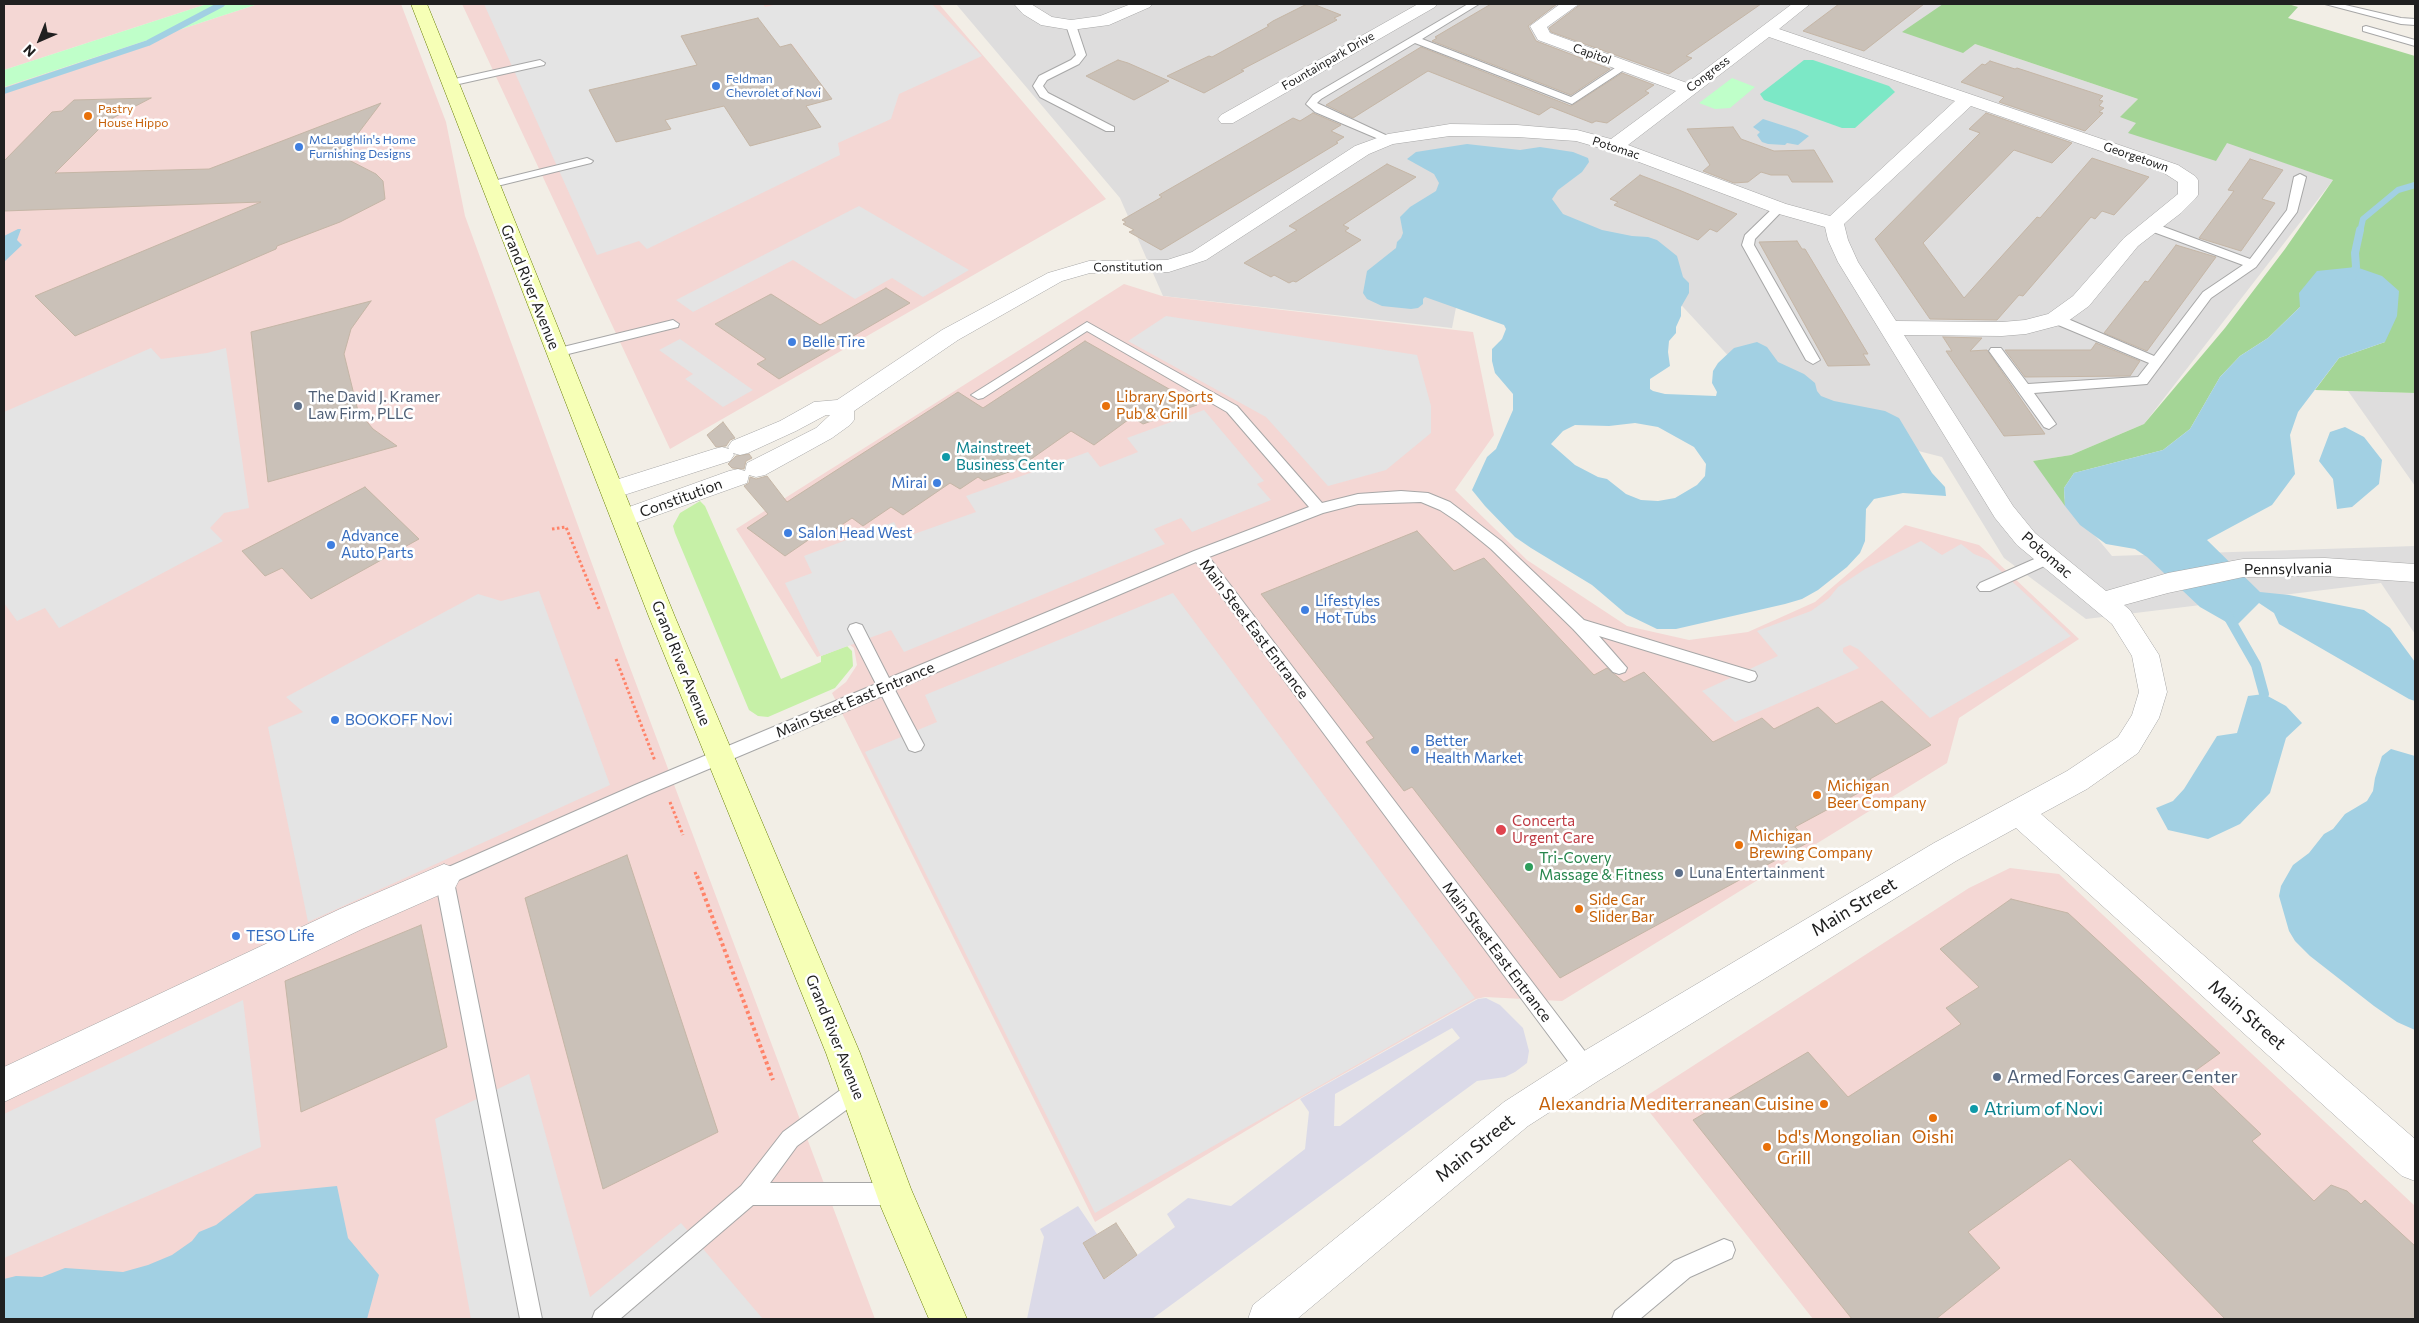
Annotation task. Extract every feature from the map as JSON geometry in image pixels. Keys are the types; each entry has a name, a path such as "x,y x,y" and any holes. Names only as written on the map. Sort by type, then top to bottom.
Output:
{"main road":[{"name":"Grand River Avenue","path":"419,4 556,353 857,1090 894,1194 948,1319"}],"street":[{"path":"1022,4 1029,11 1047,21 1071,25 1103,20 1144,4"},
{"name":"Fountainpark Drive","path":"1227,119 1429,4"},
{"name":"Capitol","path":"1571,4 1538,26 1540,31 1553,41 1688,89"},
{"name":"Congress","path":"1614,146 1802,4"},
{"name":"Georgetown","path":"1766,30 2171,169 2188,180 2188,195 2152,227 2130,242 2081,301 2056,319 2026,327 2002,329 1890,328"},
{"path":"1834,223 1968,99"},
{"name":"Potomac","path":"1388,140 1422,133 1492,130 1550,133 1614,146 1779,208 1834,223 1838,240 1848,262 2004,512 2026,539 2104,601 2121,617 2145,655 2153,692 2145,718 2128,745 2077,780 2018,812"},
{"name":"Constitution","path":"612,490 731,451 822,407 842,408 950,335 1042,284 1072,271 1089,267 1153,268 1182,263 1199,256 1362,150 1388,140"},
{"name":"Constitution","path":"624,518 747,473 824,432 842,420 842,408"},
{"name":"Pennsylvania","path":"2104,601 2168,583 2243,568 2325,567 2415,573"},
{"name":"Main Street","path":"1267,1319 1516,1114 1586,1069 1945,852 2018,812 2415,1163"},
{"path":"4,1085 444,878"}],"lane":[{"path":"1388,140 1319,110 1311,104 1317,97 1474,4"},
{"path":"2332,4 2401,21 2415,22"},
{"path":"1071,25 1081,55 1075,62 1043,78 1038,86 1044,95 1110,129"},
{"path":"2366,30 2415,43"},
{"path":"1414,39 1572,101 1625,66"},
{"path":"450,83 540,63"},
{"path":"489,186 587,161"},
{"path":"2024,390 2142,381 2207,295 2252,264 2292,210 2300,177"},
{"path":"1779,208 1749,238 1748,245 1814,360"},
{"path":"2152,227 2252,264"},
{"path":"2056,319 2158,362"},
{"path":"556,353 673,324"},
{"path":"978,395 1087,326 1232,409 1319,509"},
{"path":"1996,351 2049,424"},
{"path":"1198,554 1319,509 1358,499 1401,496 1423,497 1445,506 1496,545 1578,624 1619,668"},
{"name":"Main Steet East Entrance","path":"444,878 662,781 1198,554 1586,1069"},
{"path":"1985,587 2048,558"},
{"path":"1578,624 1749,676"},
{"path":"856,629 914,745"},
{"path":"444,878 531,1319"},
{"path":"603,1319 749,1194 790,1139 857,1090"},
{"path":"749,1194 894,1194"},
{"path":"1623,1319 1682,1269 1724,1250"}],"path":[{"path":"552,529 566,527 600,611"},
{"path":"616,658 683,835"},
{"path":"695,872 742,993 773,1080"}],"shaded area":[{"path":"4,4 207,4 4,70"},
{"path":"258,4 401,4 446,122 465,216 626,657 875,1319 4,1319 4,87"},
{"path":"462,4 939,4 1106,199 670,449"},
{"path":"484,4 763,4 765,7 778,4 932,4 982,56 899,94 891,119 838,143 840,155 647,249 639,241 597,255","holes":["758,18 767,51 792,44 832,99 806,106 820,126 724,106 665,120 670,129 616,142 590,91 702,74 681,36"]},
{"path":"956,4 1943,4 1975,44 2138,99 2130,107 2333,180 2144,424 2071,455 2033,461 2112,556 2415,546 2415,634 2381,583 2086,619 2004,558 1942,457 1785,417 1659,281 1476,205 1452,328 1163,296 1120,198"},
{"path":"859,206 969,270 923,297 892,278 855,299 793,260 693,312 676,300"},
{"path":"1124,284 1162,296 1473,332 1494,435 1455,490 1527,560 1627,626 1689,640 1748,632 1815,602 1905,525 1979,545 2079,639 1959,718 1947,763 1562,1001 1485,997 1476,999 1297,1100 1095,1222 832,693 846,682 857,665 854,648 850,645 817,657 736,529"},
{"path":"1166,316 1417,355 1431,406 1431,433 1386,470 1328,486 1266,417 1128,341"},
{"path":"680,339 753,390 723,407 685,379 693,374 659,350"},
{"path":"151,348 161,359 207,353 226,348 249,508 224,513 210,528 223,541 59,628 45,608 17,621 4,603 4,412"},
{"path":"2348,391 2415,393 2415,486"},
{"path":"1204,410 1264,481 1257,484 1271,500 1192,532 1181,518 1154,529 1165,544 904,652 891,630 821,656 785,583 812,573 804,556 894,522 903,538 976,512 966,496 1088,452 1100,467 1138,452 1127,438"},
{"path":"1921,541 1942,555 1961,544 1974,554 1989,560 2071,636 1930,718 1858,649 1850,645 1843,648 1843,652 1859,668 1735,722 1702,691 1778,656 1757,631 1811,611 1829,598 1838,587 1865,569"},
{"path":"539,591 610,785 308,922 268,727 303,712 286,697 478,594 501,601"},
{"path":"1173,593 1475,998 1095,1213 865,752 937,722 925,695"},
{"name":"Atrium of Novi","path":"2010,868 2059,874 2415,1206 2415,1319 1813,1319 1640,1100 1969,888"},
{"path":"1486,998 1500,1005 1523,1028 1529,1051 1527,1063 1515,1072 1505,1077 1477,1081 1152,1319 1027,1319 1044,1237 1040,1229 1078,1206 1097,1234 1083,1244 1105,1279 1175,1227 1167,1214 1188,1198 1231,1206 1305,1149 1309,1112 1300,1099 1478,999","holes":["1452,1028 1460,1038 1340,1126 1334,1126 1335,1094"]},
{"path":"243,1000 261,1147 4,1258 4,1114"},
{"path":"529,1074 590,1297 681,1223 763,1319 471,1319 435,1119"}],"green space":[{"path":"207,4 258,4 4,87 4,70"},
{"path":"1943,4 2288,4 2298,7 2288,18 2415,56 2415,393 2315,390 2339,358 2385,342 2300,307 2268,338 2240,356 2220,377 2190,429 2163,450 2074,473 2064,488 2065,506 2033,461 2071,455 2144,424 2225,328 2285,249 2333,180 2227,143 2216,161 2128,133 2136,123 2120,117 2138,99 1975,44 1963,53 1902,32"},
{"path":"1804,60 1813,60 1889,86 1895,92 1855,128 1842,128 1764,100 1760,94"},
{"path":"1732,78 1755,87 1730,108 1715,109 1699,103"},
{"path":"700,501 705,506 781,679 821,662 821,656 847,646 852,651 853,666 835,688 768,717 758,716 749,710 673,526 680,513"}],"water":[{"path":"1763,119 1809,136 1798,145 1762,142 1757,135 1760,132 1753,127"},
{"path":"1467,144 1520,150 1540,147 1573,152 1588,158 1589,162 1582,172 1558,190 1552,199 1563,214 1602,230 1657,240 1677,256 1683,277 1689,283 1689,293 1681,307 1681,316 1676,327 1676,333 1669,341 1670,366 1650,379 1650,389 1665,394 1716,396 1717,392 1712,383 1713,371 1718,363 1734,348 1757,342 1767,347 1778,362 1804,374 1815,383 1817,391 1821,396 1834,401 1885,411 1899,418 1932,473 1945,487 1946,496 1903,493 1874,499 1866,509 1865,541 1860,553 1847,567 1818,590 1802,599 1676,629 1657,629 1626,614 1592,585 1515,537 1472,490 1487,457 1496,449 1513,410 1513,394 1495,373 1492,361 1492,349 1502,339 1506,329 1504,325 1425,297 1423,304 1418,308 1411,309 1382,306 1367,299 1363,293 1367,271 1396,248 1397,242 1401,238 1403,233 1400,217 1410,207 1436,191 1439,183 1434,174 1407,159 1416,152","holes":["1635,423 1658,427 1694,447 1706,464 1705,476 1697,485 1675,498 1658,501 1641,500 1626,494 1607,479 1598,477 1575,465 1551,444 1563,431 1575,425 1609,426"]},
{"path":"21,229 17,240 22,245 4,262 4,236"},
{"path":"2356,267 2382,276 2399,291 2397,316 2385,342 2339,358 2298,412 2290,435 2295,474 2272,505 2207,540 2260,592 2289,595 2364,610 2390,628 2415,662 2415,701 2279,624 2274,613 2259,603 2235,627 2200,607 2147,557 2135,549 2106,544 2080,525 2065,506 2064,488 2074,473 2163,450 2190,429 2220,377 2240,356 2268,338 2300,307 2299,293 2317,271"},
{"path":"2345,427 2364,437 2382,460 2379,484 2352,507 2337,509 2333,479 2319,461 2330,432"},
{"path":"2264,694 2286,706 2302,723 2286,738 2270,793 2240,824 2208,839 2168,830 2156,808 2173,801 2184,789 2217,736 2237,733 2248,696"},
{"path":"2391,749 2415,756 2415,1030 2397,1022 2374,1006 2310,956 2295,941 2289,931 2279,896 2281,886 2293,865 2309,853 2324,834 2333,829 2345,814 2367,801 2373,791 2382,756"},
{"path":"337,1186 348,1238 379,1275 367,1319 4,1319 4,1279 16,1276 42,1277 65,1268 123,1272 148,1265 172,1255 192,1241 199,1232 216,1225 256,1194"}],"building":[{"path":"1307,4 1313,4 1341,15 1334,18 1337,20 1241,70 1244,71 1204,93 1167,76 1209,56 1212,57 1269,26 1267,25 1273,21"},
{"path":"1491,4 1557,4 1528,26 1536,41 1610,69 1571,95 1432,41 1437,38 1435,37"},
{"path":"1581,4 1761,4 1686,56 1692,58 1669,74 1551,32 1549,28"},
{"path":"1839,4 1924,4 1864,51 1803,31"},
{"name":"Feldman Chevrolet of Novi","path":"758,18 780,47 791,44 832,99 806,106 821,127 750,146 724,106 665,120 671,129 616,142 589,90 697,65 681,36"},
{"path":"1421,47 1571,106 1622,73 1654,85 1645,91 1649,93 1607,123 1596,121 1592,123 1551,107 1539,115 1428,71 1353,118 1326,105"},
{"path":"1118,60 1169,81 1134,100 1086,76"},
{"path":"1990,61 2103,96 2099,100 2103,101 2099,106 2104,108 2099,112 2103,113 2085,131 1999,102 2004,97 1961,82 1982,64 1985,65"},
{"path":"151,98 107,121 55,173 209,169 381,103 341,156 376,174 383,181 385,199 340,222 277,246 276,249 75,336 35,296 261,202 4,211 4,161 52,112 62,111 74,100"},
{"path":"1313,113 1341,125 1331,131 1344,137 1336,142 1338,143 1161,250 1129,232 1134,230 1123,224 1126,222 1122,220 1162,197 1159,195 1293,118 1300,121"},
{"path":"1986,113 2072,143 2052,163 2014,150 1923,243 1964,298 2037,217 2040,218 2092,158 2149,177 2114,215 2102,211 2095,219 2091,217 2023,296 2019,295 1997,320 1930,319 1875,239 1980,133 1969,129"},
{"path":"1733,127 1741,139 1774,151 1814,150 1833,182 1792,182 1788,175 1771,175 1761,172 1748,182 1734,183 1703,171 1710,165 1687,129"},
{"path":"2250,159 2283,170 2262,199 2275,203 2241,251 2199,238 2234,191 2228,190"},
{"path":"1387,164 1416,177 1343,225 1349,228 1345,231 1361,240 1296,282 1289,283 1274,275 1271,277 1244,263 1297,230 1289,226"},
{"path":"1640,175 1737,214 1717,232 1710,229 1698,240 1614,205 1618,202 1610,199"},
{"path":"1797,241 1802,249 1805,249 1868,354 1863,354 1870,365 1828,366 1759,242"},
{"path":"2176,245 2216,257 2147,351 2104,333 2145,281 2148,282"},
{"name":"Belle Tire","path":"886,288 910,303 779,379 757,364 766,359 715,324 771,294 820,325"},
{"path":"371,301 351,329 344,354 358,411 373,429 397,446 268,482 251,332"},
{"path":"1943,337 1982,338 1970,351 1987,350 2045,434 2004,436 1946,351 1952,351"},
{"name":"Mainstreet Business Center","path":"1085,341 1197,405 1143,424 1132,417 1094,445 1071,431 1017,469 984,481 978,477 960,489 950,483 903,515 891,507 863,526 852,518 822,538 817,534 785,556 747,528 768,514 744,486 749,483 750,477 756,479 767,476 787,502 958,392 983,408"},
{"path":"2096,343 2140,361 2130,376 2025,377 2005,350 2091,350"},
{"path":"723,422 735,438 730,440 726,446 716,447 707,435"},
{"path":"749,454 752,458 746,461 744,469 732,468 728,464 736,456"},
{"name":"Advance Auto Parts","path":"365,487 419,539 311,599 282,568 265,576 242,551"},
{"path":"1417,531 1454,571 1484,558 1594,675 1607,668 1624,682 1644,672 1713,742 1762,718 1774,729 1818,707 1836,724 1882,701 1931,745 1870,779 1875,784 1795,827 1809,842 1560,978 1412,787 1404,791 1366,742 1374,738 1261,594"},
{"path":"627,855 718,1132 603,1189 525,898"},
{"name":"Atrium of Novi","path":"2011,899 2068,913 2220,1053 2195,1071 2261,1134 2252,1141 2314,1201 2331,1185 2347,1191 2361,1204 2365,1200 2415,1246 2415,1319 2225,1319 2070,1159 1968,1232 2000,1268 1936,1319 1852,1319 1693,1120 1808,1052 1848,1097 1961,1024 1946,1008 1979,987 1940,949"},
{"path":"421,925 447,1047 301,1112 285,981"},
{"path":"1116,1223 1137,1255 1104,1279 1083,1243"}],"waterway":[{"path":"4,91 148,43 222,4"},
{"path":"2360,232 2363,219 2398,190 2415,185"},
{"path":"2352,278 2356,267 2355,253 2360,230"},
{"path":"2228,616 2256,665 2264,694"}],"place":[{"name":"Feldman Chevrolet of Novi","path":"716,86"},
{"name":"Pastry House Hippo","path":"88,116"},
{"name":"McLaughlin's Home Furnishing Designs","path":"299,147"},
{"name":"Belle Tire","path":"792,342"},
{"name":"The David J. Kramer Law Firm, PLLC","path":"298,406"},
{"name":"Library Sports Pub & Grill","path":"1106,406"},
{"name":"Mainstreet Business Center","path":"946,457"},
{"name":"Mirai","path":"937,483"},
{"name":"Salon Head West","path":"788,533"},
{"name":"Advance Auto Parts","path":"331,545"},
{"name":"Lifestyles Hot Tubs","path":"1305,610"},
{"name":"BOOKOFF Novi","path":"335,720"},
{"name":"Better Health Market","path":"1415,750"},
{"name":"Michigan Beer Company","path":"1817,795"},
{"name":"Concerta Urgent Care","path":"1501,830"},
{"name":"Michigan Brewing Company","path":"1739,845"},
{"name":"Tri-Covery Massage & Fitness","path":"1529,867"},
{"name":"Luna Entertainment","path":"1679,873"},
{"name":"Side Car Slider Bar","path":"1579,909"},
{"name":"TESO Life","path":"236,936"},
{"name":"Armed Forces Career Center","path":"1997,1077"},
{"name":"Alexandria Mediterranean Cuisine","path":"1824,1104"},
{"name":"Atrium of Novi","path":"1974,1109"},
{"name":"Oishi","path":"1933,1118"},
{"name":"bd's Mongolian Grill","path":"1767,1147"}]}
